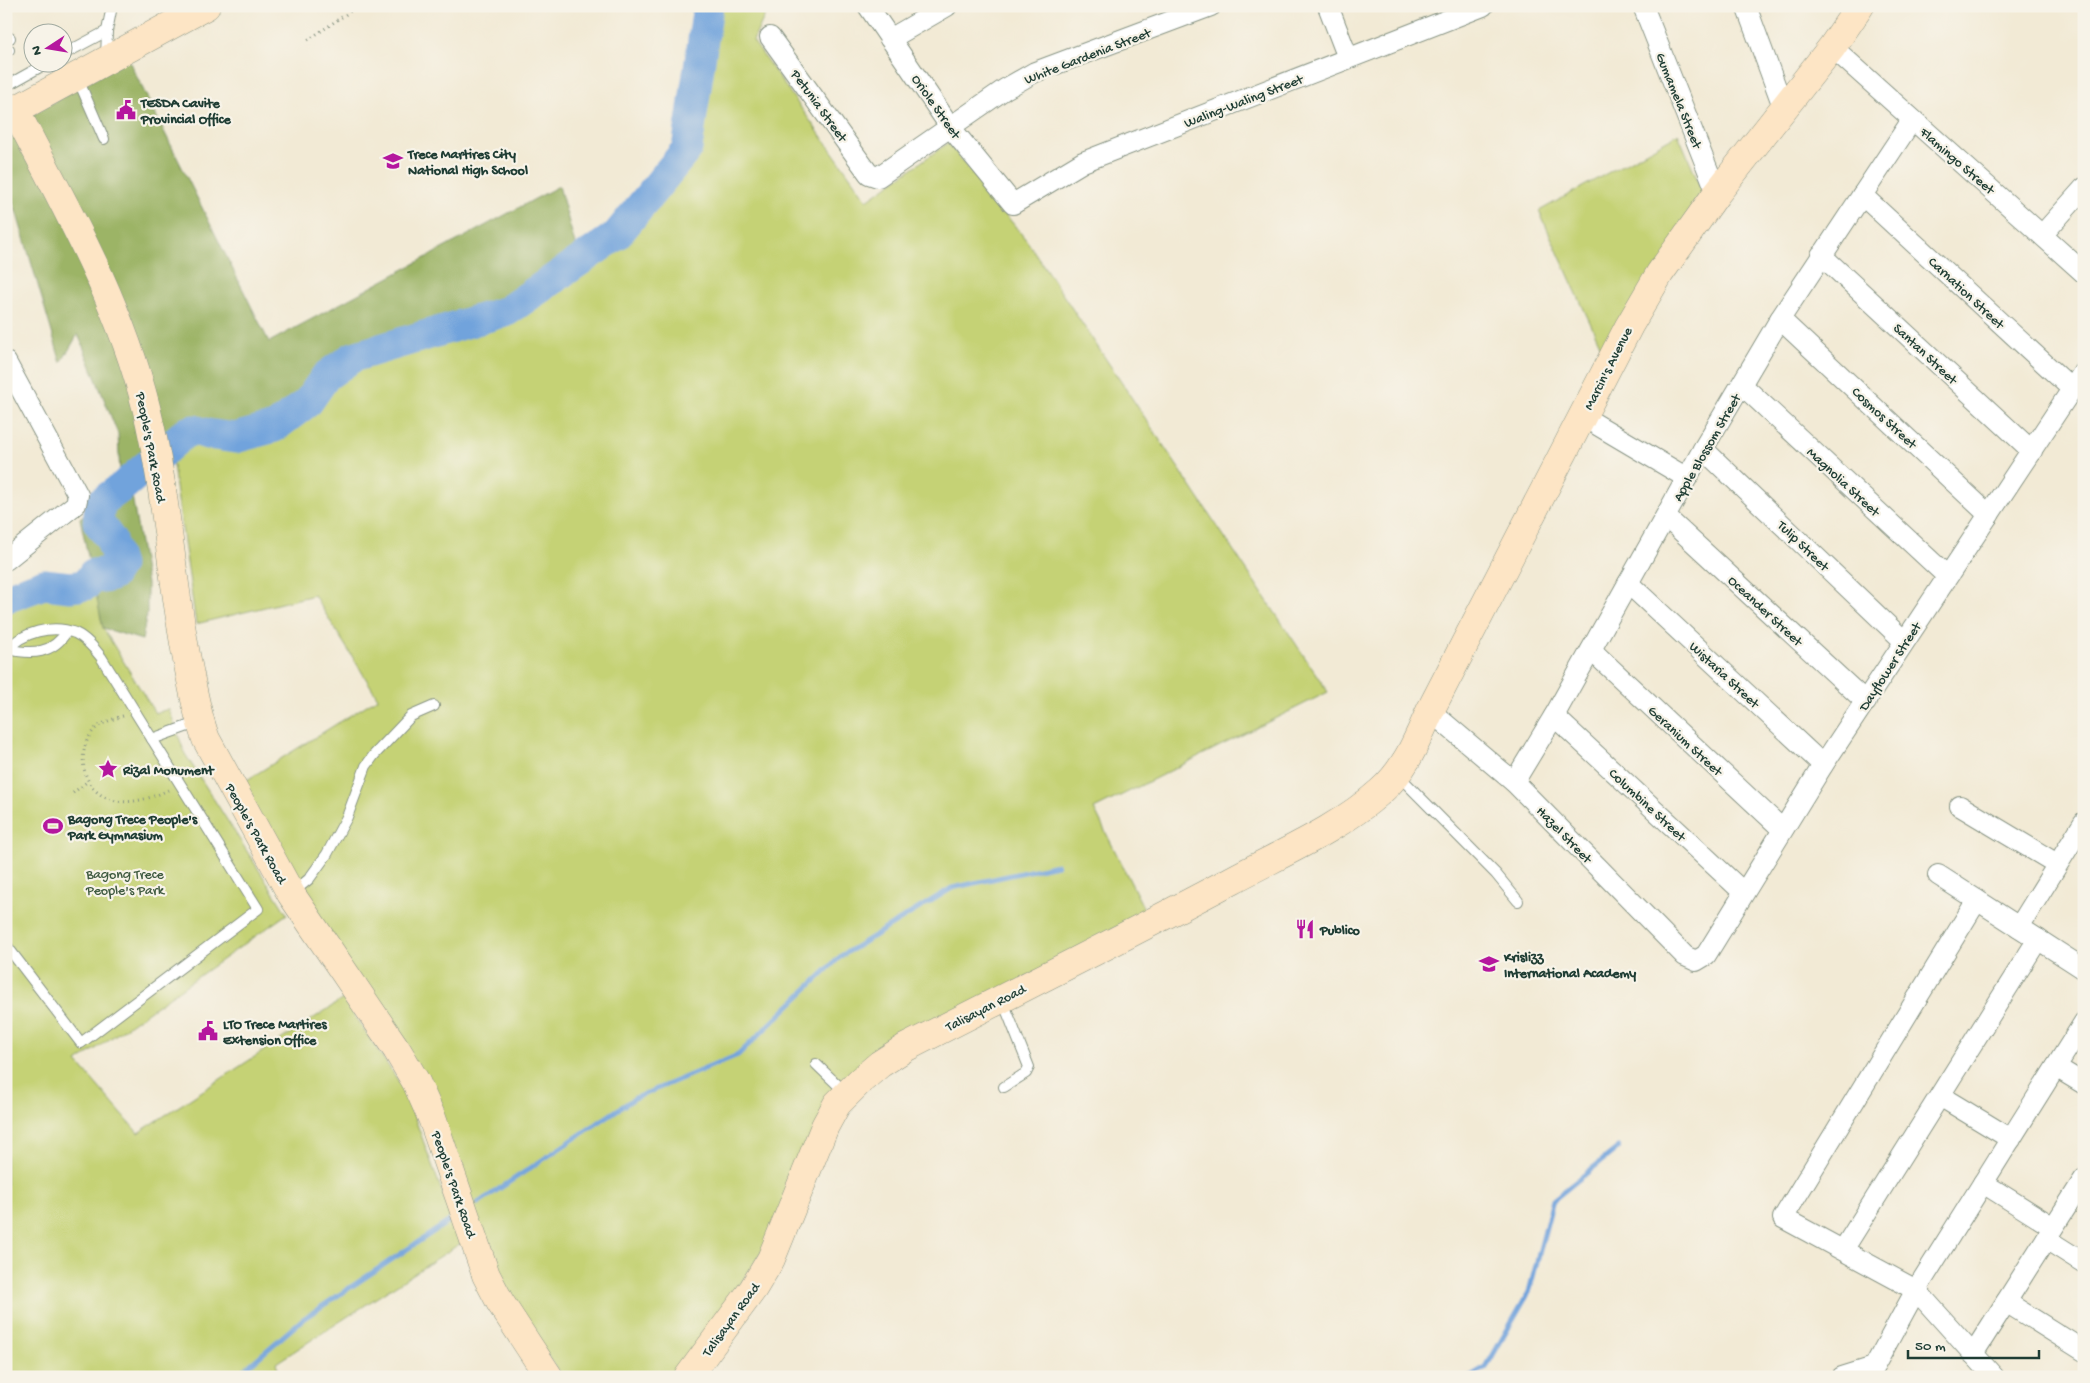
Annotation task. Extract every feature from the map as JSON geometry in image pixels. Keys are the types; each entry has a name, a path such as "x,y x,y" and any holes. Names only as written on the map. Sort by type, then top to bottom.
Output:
{"main road":[{"path":"72,66 106,61 206,6"},
{"name":"Marcin's Avenue","path":"1402,768 1582,416 1629,326 1660,273 1717,193 1832,46 1857,8"},
{"path":"9,104 60,72"},
{"name":"People's Park Road","path":"9,104 89,253 132,360 151,428 178,612 200,722 213,754 291,894 397,1050 416,1082 432,1118 486,1275 500,1302 549,1377"},
{"name":"Talisayan Road","path":"688,1377 753,1289 771,1259 825,1126 838,1104 880,1064 905,1048 1001,998 1120,940 1325,830 1364,805 1402,768"}],"street":[{"name":"Oriole Street","path":"868,6 951,128 1010,202"},
{"path":"890,39 948,6"},
{"name":"White Gardenia Street","path":"869,174 882,176 1005,89 1034,72 1211,6"},
{"path":"1328,6 1348,58"},
{"name":"Waling-Waling Street","path":"1010,202 1016,203 1083,162 1483,6"},
{"name":"Gumamela Street","path":"1643,6 1717,193"},
{"path":"1746,6 1784,109"},
{"name":"Petunia Street","path":"770,36 869,174"},
{"name":"Flamingo Street","path":"1832,46 1912,120 2084,272"},
{"name":"Apple Blossom Street","path":"1514,782 1554,716 1686,478 1780,319 1912,120"},
{"path":"2043,234 2084,188"},
{"name":"Carnation Street","path":"1862,196 2072,389"},
{"name":"Santan Street","path":"1821,255 2032,450"},
{"name":"Cosmos Street","path":"1780,319 1989,515"},
{"path":"6,362 78,495 76,504 6,560"},
{"name":"Dayflower Street","path":"1696,961 1706,955 1823,764 1866,702 1904,641 2084,371"},
{"name":"Magnolia Street","path":"1742,385 1947,576"},
{"path":"1582,416 1686,478"},
{"name":"Tulip Street","path":"1703,449 1904,641"},
{"name":"Oceander Street","path":"1666,517 1866,702"},
{"name":"Wistaria Street","path":"1628,583 1823,764"},
{"name":"Geranium Street","path":"1591,650 1782,830"},
{"name":"Hazel Street","path":"1430,711 1514,782 1685,956 1696,961"},
{"name":"Columbine Street","path":"1554,716 1743,892"},
{"path":"1960,806 2057,864"},
{"path":"2019,927 2084,822"},
{"path":"1938,875 2084,969"},
{"path":"1977,900 1783,1218 1916,1290 1994,1377"},
{"path":"1843,1250 2038,939"},
{"path":"1842,1377 1871,1372 1916,1290 2084,1022"},
{"path":"2056,1067 2084,1084"},
{"path":"1940,1096 2010,1139"},
{"path":"1973,1354 2084,1178"},
{"path":"1983,1183 2049,1233 2084,1263"},
{"path":"2006,1302 2084,1351"}],"lane":[{"path":"106,61 107,31 112,6"},
{"path":"72,64 107,31"},
{"path":"72,70 104,139"},
{"path":"9,104 40,72"},
{"path":"7,650 26,653 41,652 59,643 67,631"},
{"path":"6,945 81,1043 258,908 95,650 82,638 67,631 36,632 15,642 7,650"},
{"path":"291,894 309,879 327,854 347,817 366,766 374,755 411,716 434,706"},
{"path":"152,739 200,722"},
{"path":"1402,768 1518,901"},
{"path":"1001,998 1029,1067 1026,1074 1004,1087"},
{"path":"816,1064 847,1094"}],"path":[{"path":"308,40 358,6"},
{"path":"136,713 108,721 92,733 83,753 84,768 88,781 103,796 125,802 151,797 180,784"},
{"path":"73,793 88,781"}],"green space":[{"path":"712,6 769,6 753,41 867,200 948,143 1027,241 1328,692 1094,809 1145,911 871,1064 773,1235 679,1377 562,1377 498,1279 429,1088 293,883 242,783 378,698 314,595 196,624 172,459 187,437 194,432 236,442 276,430 309,406 329,378 355,361 509,317 620,239 691,149"},
{"path":"128,59 269,342 559,186 578,255 507,304 351,349 316,377 297,404 275,419 247,430 183,425 131,490 147,584 147,613 142,640 103,628 80,518 97,504 120,477 118,434 78,334 61,363 6,177 6,130"},
{"path":"1678,134 1706,199 1603,351 1539,211"},
{"name":"Bagong Trece People's Park","path":"93,574 103,628 155,713 169,709 185,754 287,914 77,1062 138,1133 343,999 404,1089 461,1243 276,1363 281,1377 6,1377 6,598 44,584 70,587 86,585"}],"waterway":[{"path":"6,598 44,584 70,587 86,585 93,574 102,573 104,578 112,576 119,565 111,540 98,522 100,503 122,487 185,433 194,430 235,438 275,427 308,402 326,376 353,357 507,311 617,235 687,149 708,6"},
{"path":"478,1203 635,1098 738,1055 841,956 952,888 1057,865"},
{"path":"1469,1377 1486,1367 1529,1292 1553,1200 1619,1147"},
{"path":"236,1377 303,1319 451,1220"}],"place":[{"name":"TESDA Cavite Provincial Office","path":"126,110"},
{"name":"Trece Martires City National High School","path":"393,161"},
{"name":"Rizal Monument","path":"108,769"},
{"name":"Bagong Trece People's Park Gymnasium","path":"53,826"},
{"name":"Publico","path":"1305,929"},
{"name":"Krislizz International Academy","path":"1489,964"},
{"name":"LTO Trece Martires Extension Office","path":"208,1031"}]}
